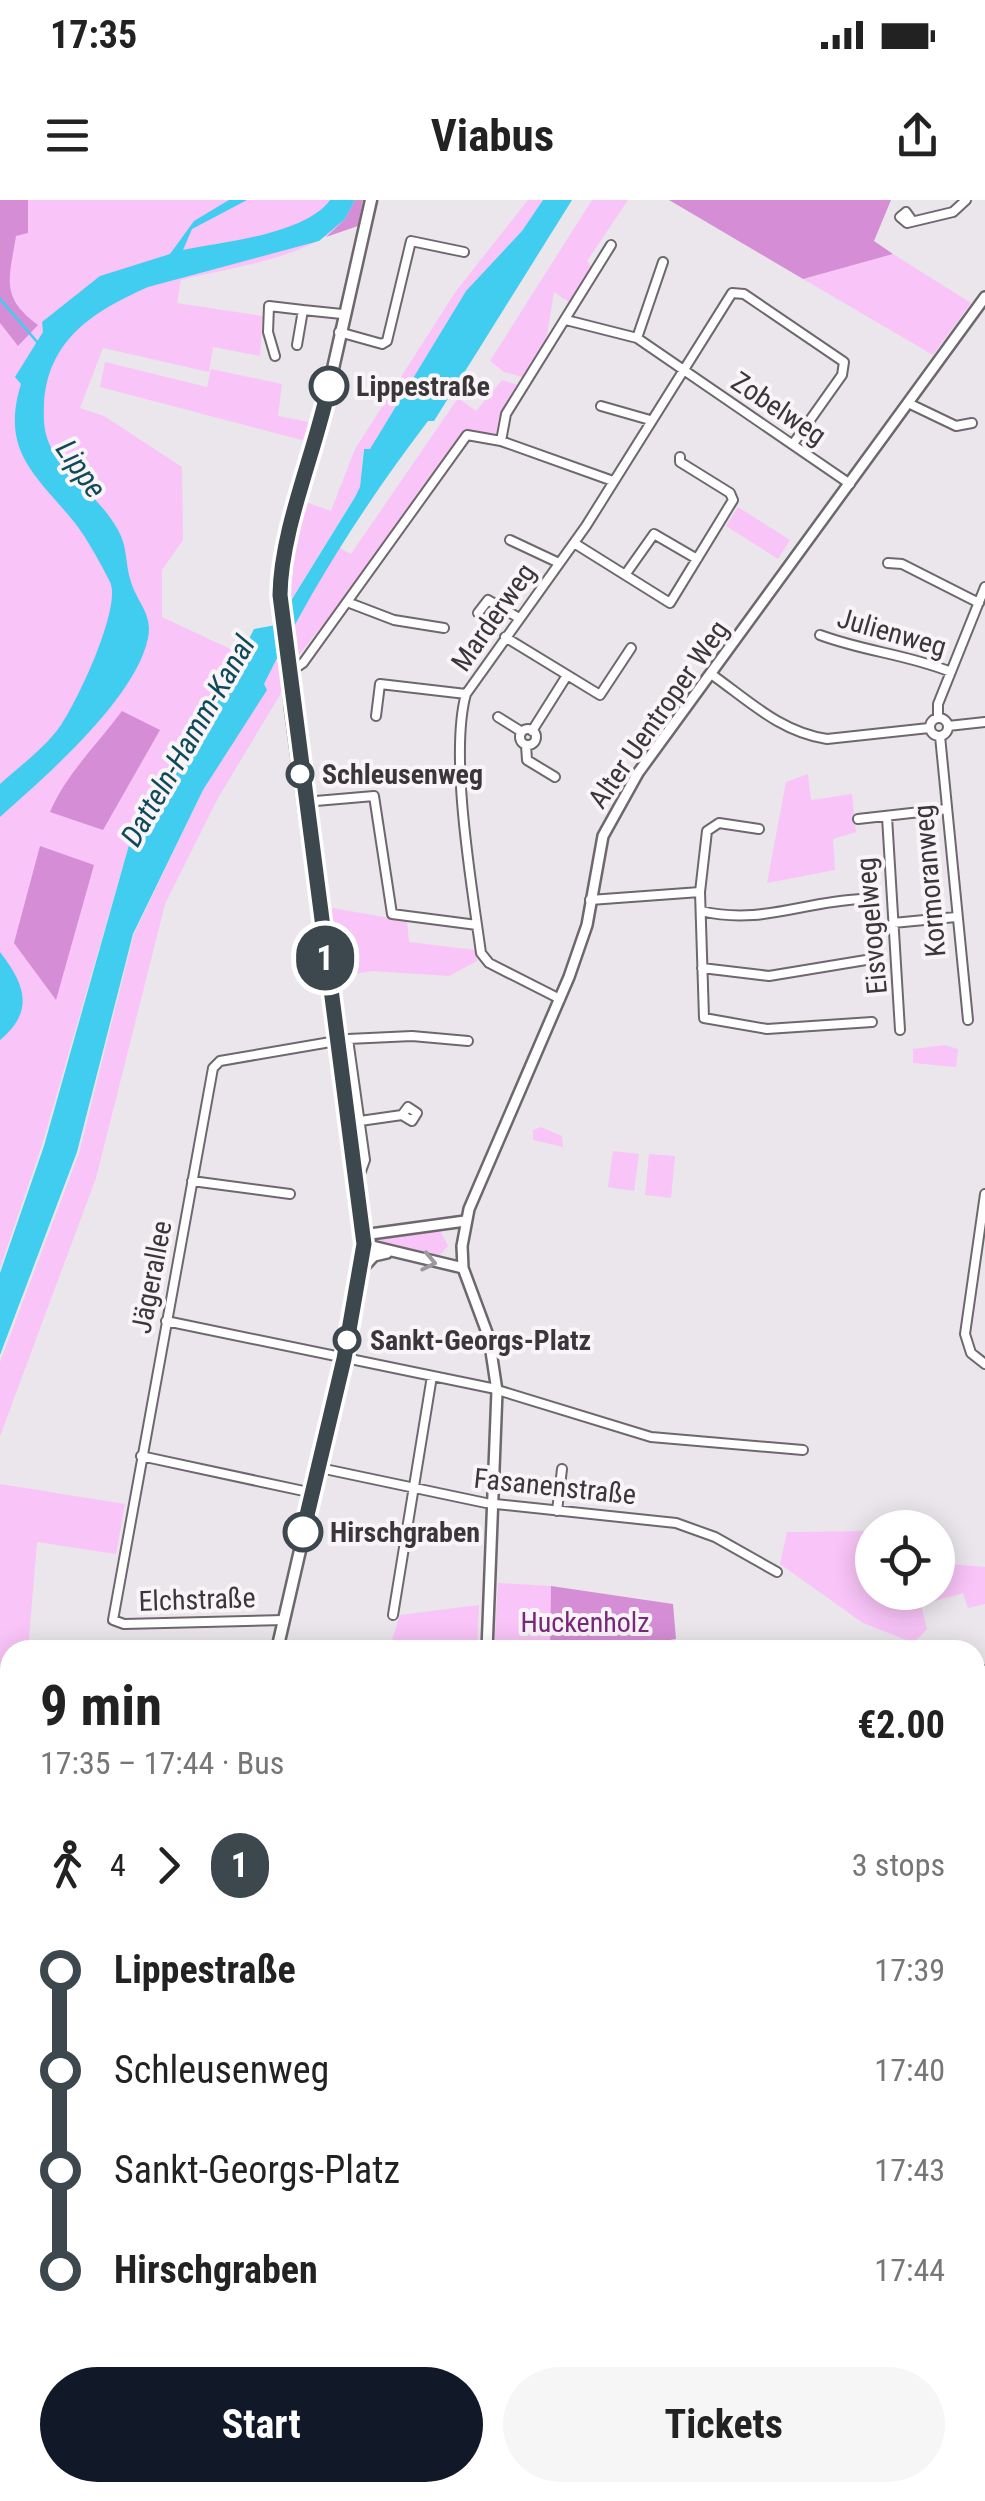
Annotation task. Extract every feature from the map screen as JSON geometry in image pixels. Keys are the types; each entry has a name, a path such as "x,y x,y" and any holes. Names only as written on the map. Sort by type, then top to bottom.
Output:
{"main road":[{"path":"280,1640 344,1359 363,1240 342,1040 304,802 281,607 285,549 316,444 370,200"}],"street":[{"path":"911,219 953,212 966,200"},
{"path":"339,332 382,344 387,341 411,240 464,252"},
{"path":"501,442 506,414 612,246"},
{"path":"566,320 637,338 663,262"},
{"name":"Marderweg","path":"560,1000 486,961 464,814 461,719 466,694 574,542 727,296 736,292 840,358 845,370 793,444"},
{"name":"Alter Uentroper Weg","path":"463,1268 465,1221 580,949 612,814 985,297"},
{"path":"275,356 268,332 269,306 342,314"},
{"path":"297,345 303,310"},
{"name":"Zobelweg","path":"637,338 850,484"},
{"path":"908,403 956,426 972,423"},
{"path":"602,406 650,420"},
{"path":"288,674 303,663 426,496 460,440 472,434 613,481"},
{"path":"574,542 670,603 732,498 680,462 680,457"},
{"path":"625,575 654,534 697,560"},
{"path":"510,540 559,563"},
{"path":"888,563 902,564 979,603"},
{"name":"Julienweg","path":"938,718 951,672 985,587"},
{"path":"478,612 488,600 519,618"},
{"path":"346,602 394,620 444,628"},
{"name":"Julienweg","path":"820,634 862,650 875,648 951,672"},
{"path":"505,637 600,695 630,648"},
{"path":"711,674 778,723 810,736 827,739 930,728 940,736 948,726"},
{"path":"555,777 527,760 527,731 566,676"},
{"path":"376,716 380,684 466,694"},
{"path":"498,717 527,731"},
{"path":"930,728 938,718 948,726 985,722"},
{"name":"Kormoranweg","path":"940,736 968,1020"},
{"path":"304,802 374,796 392,914 478,925"},
{"path":"858,819 947,809"},
{"name":"Eisvogelweg","path":"888,817 900,1030"},
{"path":"758,828 719,823 708,828 700,892 707,1021 767,1030 872,1022"},
{"path":"590,900 700,892"},
{"path":"700,910 764,917 817,903 860,899"},
{"path":"893,923 956,917"},
{"path":"702,968 770,976 866,960"},
{"path":"356,1185 366,1160 342,1040 390,1036 468,1041"},
{"name":"Jägerallee","path":"113,1620 215,1064 342,1040"},
{"path":"360,1121 402,1115"},
{"path":"192,1181 290,1194"},
{"path":"985,1194 965,1334 971,1353 985,1364"},
{"path":"361,1218 386,1230"},
{"path":"363,1240 386,1230 465,1221"},
{"path":"363,1240 395,1254 463,1268 490,1338 498,1392 487,1640"},
{"path":"361,1270 374,1256 395,1254"},
{"path":"166,1320 498,1392 651,1438 803,1450"},
{"path":"393,1614 432,1376"},
{"path":"141,1456 313,1493"},
{"name":"Fasanenstraße","path":"320,1468 492,1504 676,1523 715,1536 777,1572"},
{"path":"556,1511 562,1469"},
{"name":"Elchstraße","path":"113,1620 124,1624 284,1620"}],"shaded area":[{"path":"0,200 362,200 328,235 306,247 181,280 177,303 263,316 260,356 213,347 209,372 103,348 80,408 104,416 182,467 183,540 162,570 162,617 241,654 131,838 42,1145 0,1268"},
{"path":"528,200 543,200 522,231 466,291 370,449 363,450 360,488 283,613 283,566 300,500 331,511 355,449 456,291"},
{"path":"592,200 628,200 587,261 593,269 572,304 554,292 545,347 526,378 504,372 490,361"},
{"path":"893,254 971,303 933,355 803,279"},
{"path":"105,362 207,387 211,369 282,384 278,416 314,423 309,442 100,387"},
{"path":"502,380 521,386 494,439 464,429 339,605 293,662 286,639 338,547 351,554 458,398 476,411"},
{"path":"738,507 790,540 778,559 726,526"},
{"path":"280,651 281,693 218,798 165,904 96,1178 0,1436 0,1362 79,1153 134,934 203,790 266,690 263,684"},
{"path":"808,774 811,800 852,794 856,832 833,839 835,870 767,883 786,782"},
{"path":"327,907 407,921 409,942 475,950 477,961 449,976 372,971 337,977"},
{"path":"944,1045 958,1049 956,1067 913,1063 913,1049"},
{"path":"541,1127 562,1136 563,1147 533,1140 533,1130"},
{"path":"613,1151 639,1154 634,1191 608,1187"},
{"path":"649,1154 675,1156 671,1198 645,1195"},
{"path":"439,1228 448,1246 436,1259 374,1245 374,1236"},
{"path":"0,1484 125,1504 116,1554 37,1542 29,1640 0,1640"},
{"path":"855,1531 855,1610 922,1610 927,1629 917,1640 906,1640 863,1623 780,1564 787,1532"},
{"path":"955,1564 985,1567 985,1604 968,1608 963,1593 955,1595"},
{"path":"498,1583 551,1586 550,1640 495,1640"},
{"path":"479,1605 477,1640 392,1640 400,1615"}],"green space":[{"path":"0,200 28,200 28,233 16,236 10,286 18,305 38,325 18,346 0,323"},
{"path":"355,200 363,200 358,226 326,237 345,219"},
{"path":"669,200 891,200 874,241 893,254 803,279"},
{"path":"122,711 160,730 103,830 50,812 73,772"},
{"path":"40,846 94,865 56,1000 14,943"},
{"name":"Huckenholz","path":"551,1586 673,1604 676,1639 550,1640"}],"water":[{"path":"229,200 247,200 192,229 183,250 283,229 318,212 330,200 355,200 345,219 319,241 148,287 110,306 77,330 54,362 44,404 46,436 62,464 118,530 149,630 140,661 108,710 64,758 0,817 0,784 61,725 96,654 112,594 110,582 85,537 26,461 15,428 21,384 15,377 43,332 42,322 100,276 170,254 194,221"},
{"path":"543,200 572,200 434,421 428,421 360,516 320,581 264,684 267,690 203,790 133,934 77,1152 0,1355 0,1273 44,1146 131,838 254,629 276,625 355,497 360,487 364,449 370,449 466,291 522,231"},
{"path":"0,952 20,986 22,1008 0,1040"}],"waterway":[{"path":"0,299 38,343"}],"bus line":[{"name":"1","path":"303,1532 344,1359 364,1244 291,709 280,595 288,535 329,386"}],"place":[{"name":"Lippestraße","path":"329,386"},
{"name":"Schleusenweg","path":"300,774"},
{"name":"Sankt-Georgs-Platz","path":"347,1340"},
{"name":"Hirschgraben","path":"303,1532"}],"water label":[{"name":"Lippe","path":"81,469"},
{"name":"Datteln-Hamm-Kanal","path":"188,741"}]}
